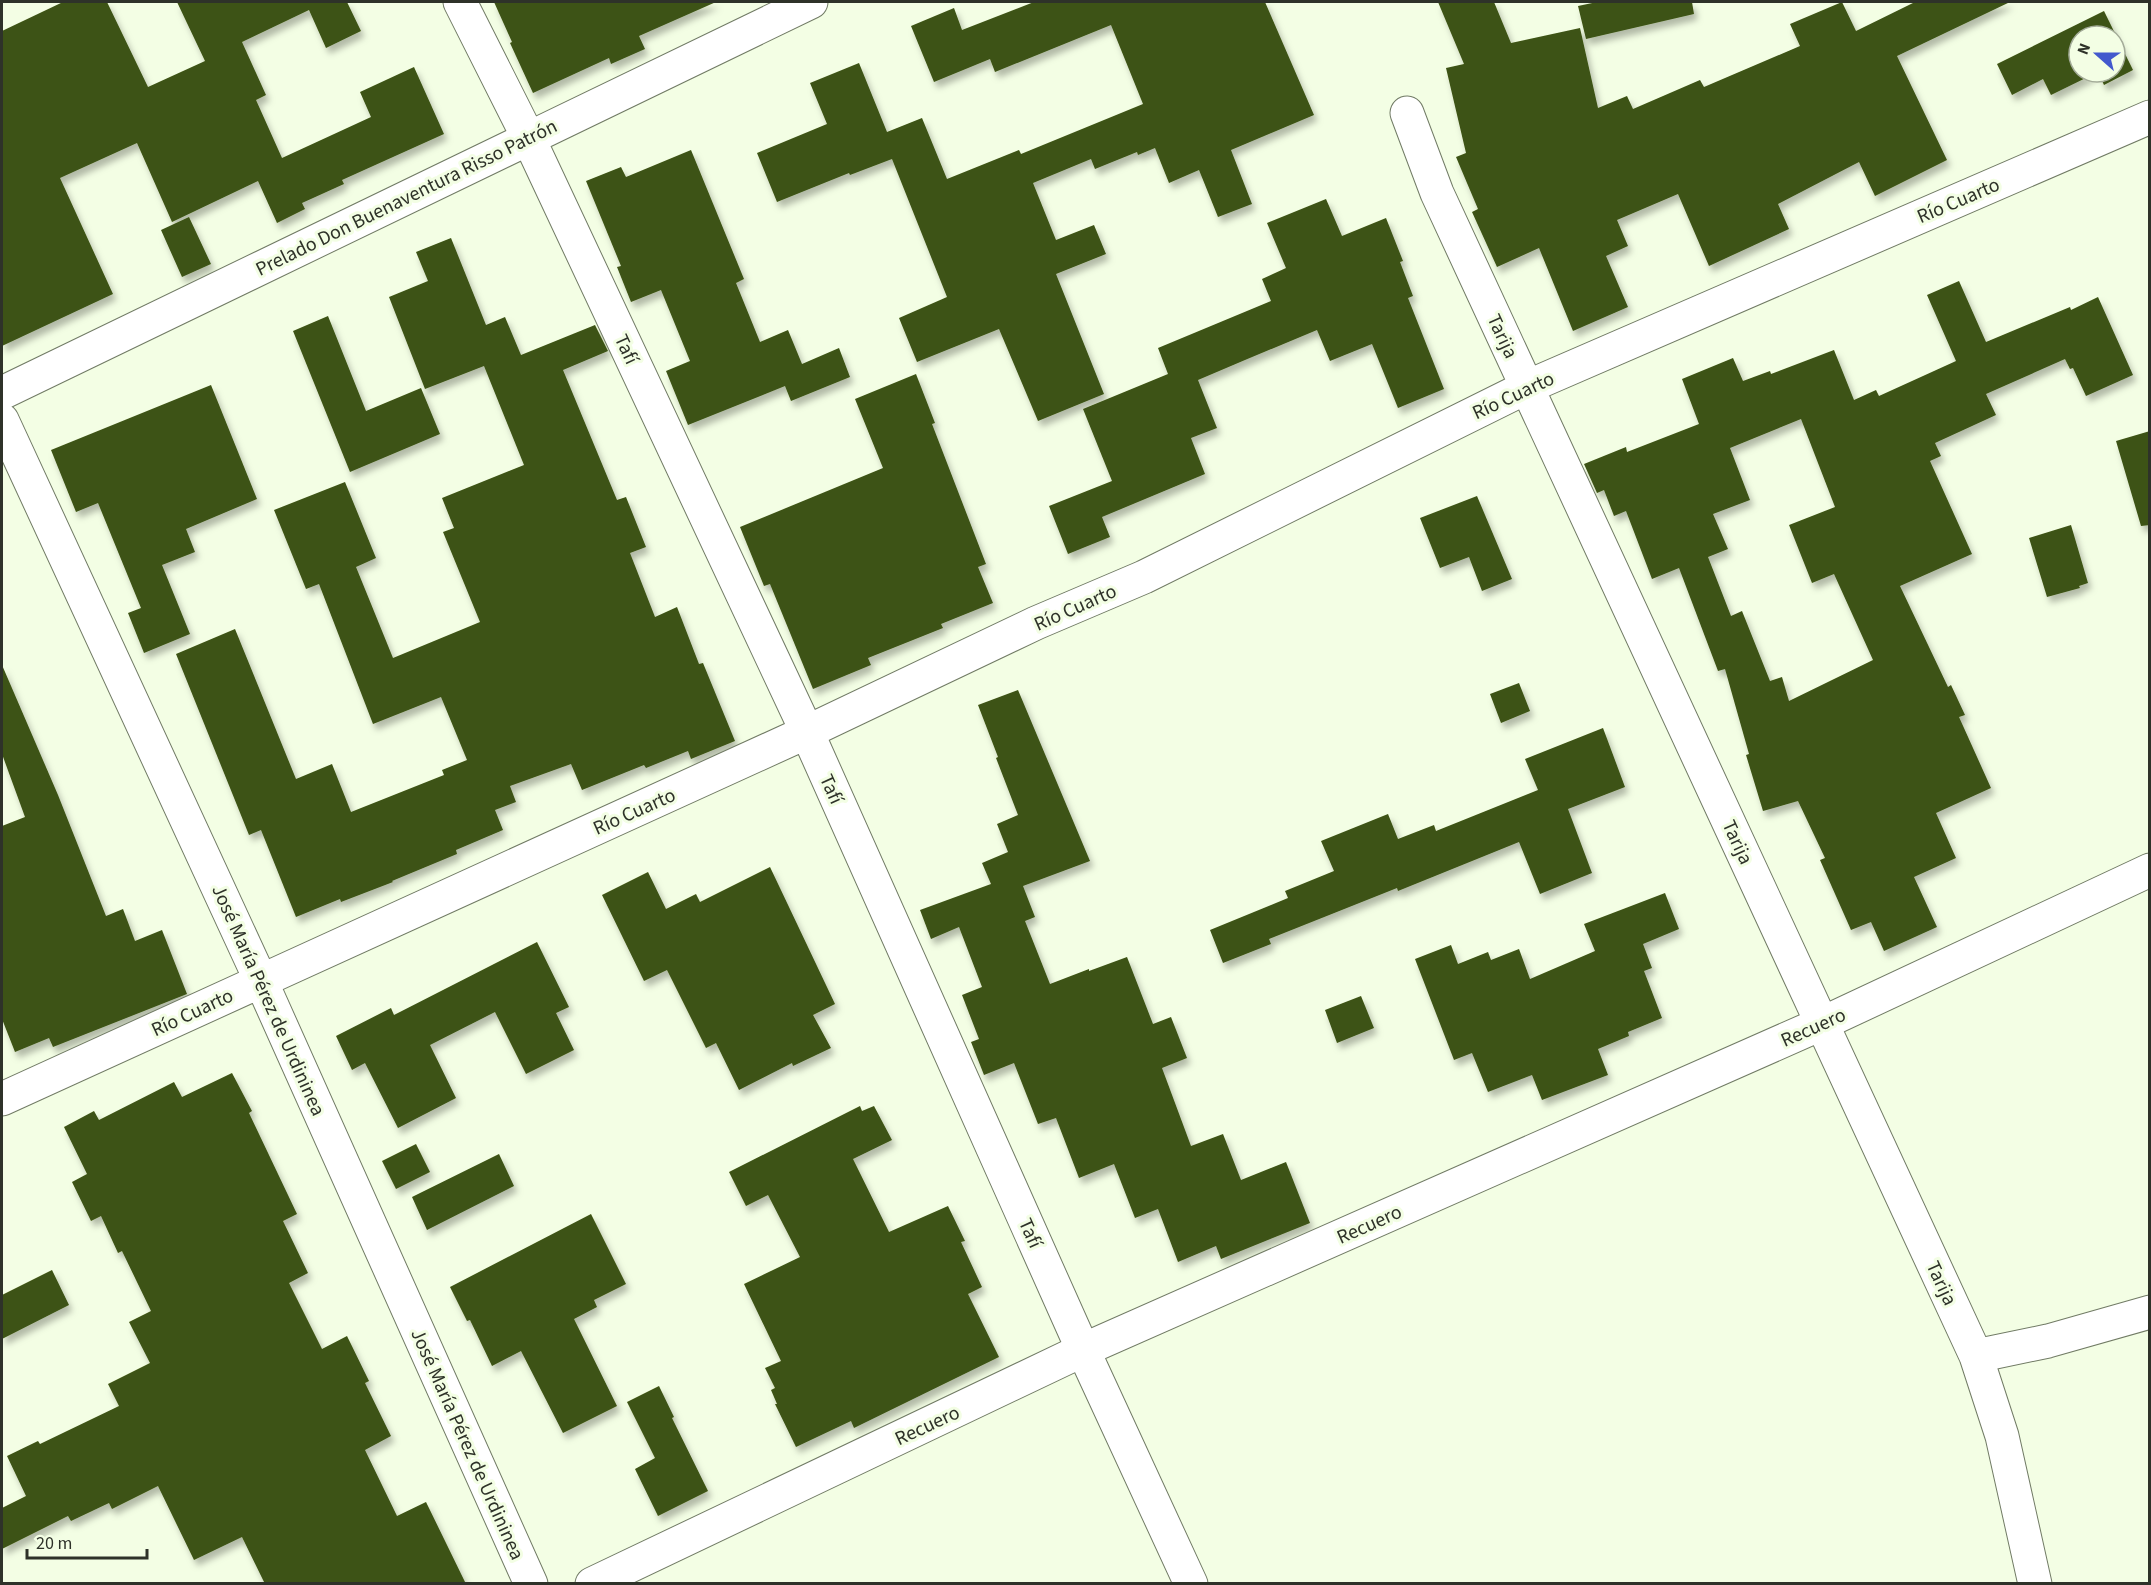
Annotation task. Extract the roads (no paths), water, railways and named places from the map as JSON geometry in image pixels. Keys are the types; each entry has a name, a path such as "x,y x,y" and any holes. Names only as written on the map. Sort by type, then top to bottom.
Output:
{"street":[{"name":"Tafí","path":"460,2 528,137 807,732 1083,1350 1191,1584"},
{"name":"Prelado Don Buenaventura Risso Patrón","path":"2,393 811,2"},
{"name":"Tarija","path":"1407,113 1437,192 1976,1356 2002,1436 2035,1584"},
{"name":"Río Cuarto","path":"2,1099 807,732 1036,623 1144,577 1527,387 2150,117"},
{"name":"José María Pérez de Urdininea","path":"2,420 261,981 531,1584"},
{"name":"Recuero","path":"592,1584 1083,1350 1823,1023 2150,870"},
{"path":"1976,1356 2048,1341 2150,1312"}]}
